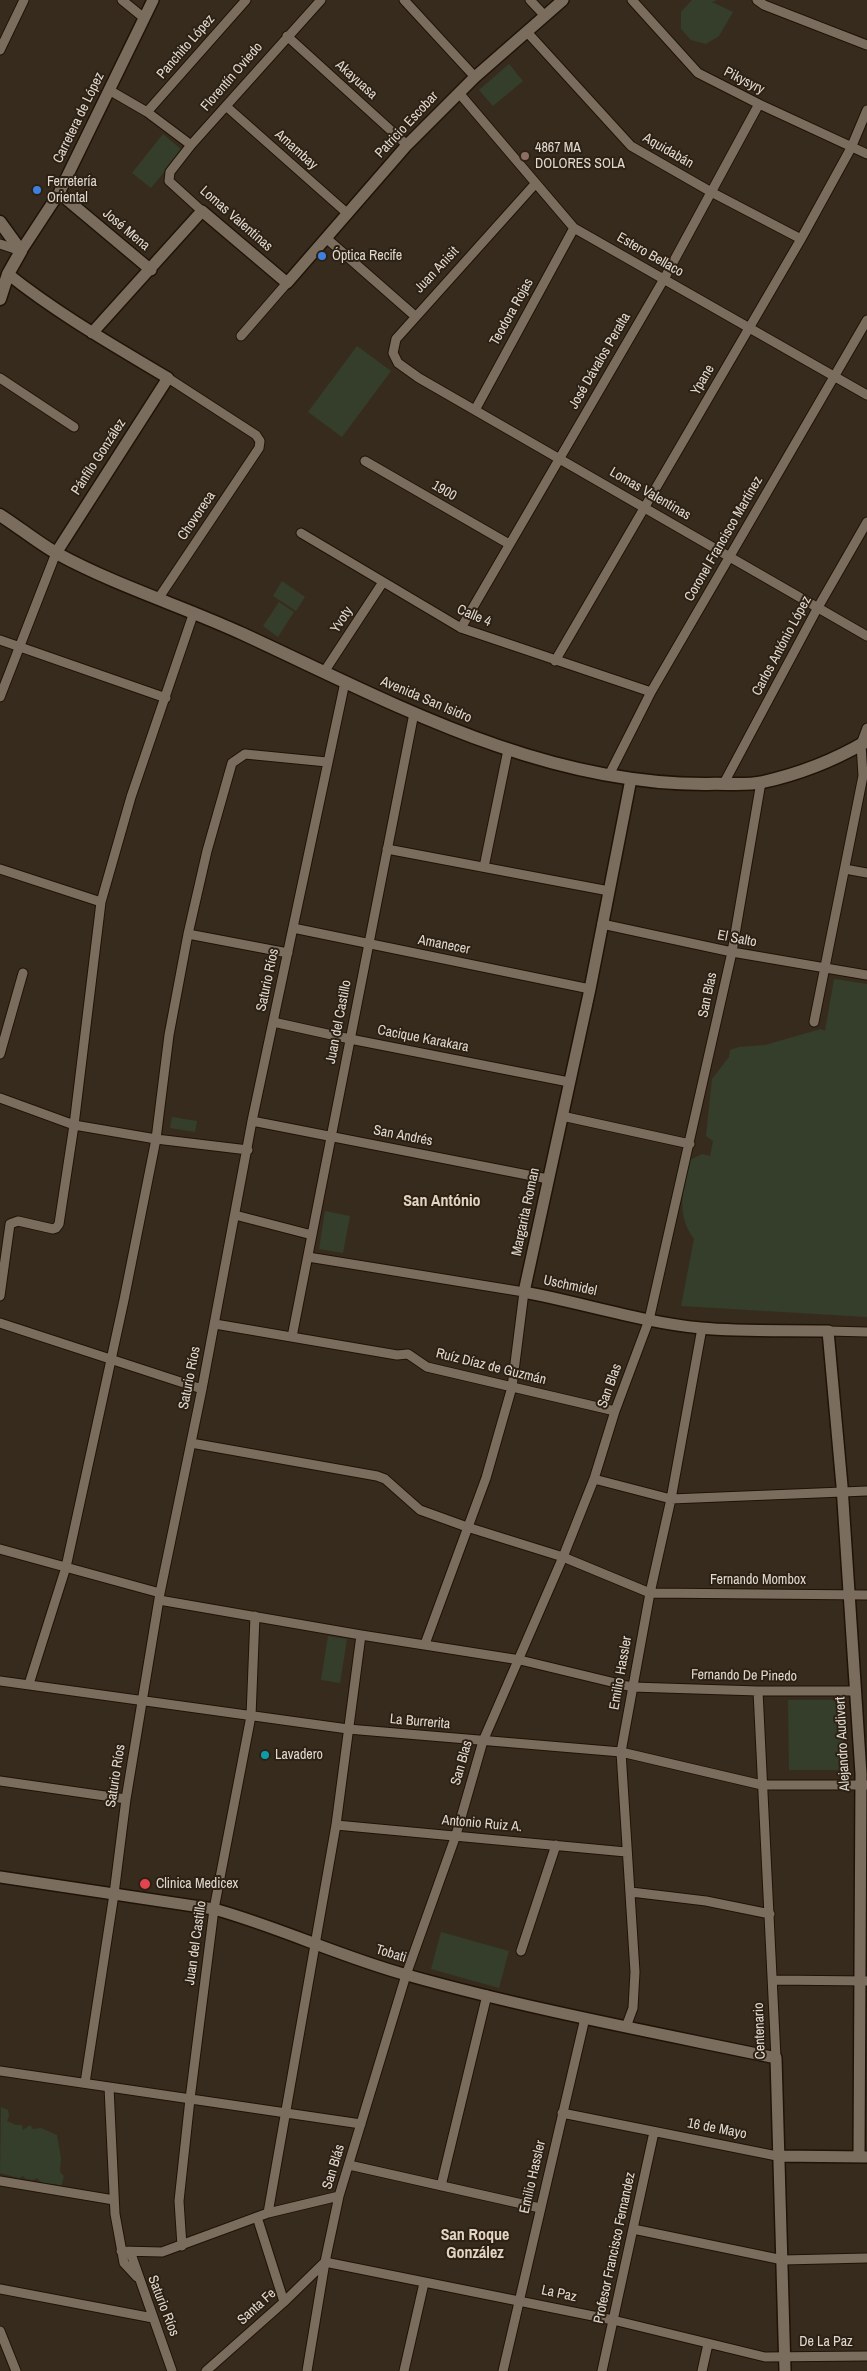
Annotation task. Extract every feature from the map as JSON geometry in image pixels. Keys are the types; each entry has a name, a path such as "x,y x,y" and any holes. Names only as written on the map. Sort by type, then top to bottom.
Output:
{"main road":[{"path":"0,222 21,251"},
{"name":"Carretera de López","path":"0,299 8,274 21,251"},
{"name":"Avenida San Isidro","path":"0,515 56,553 158,599 194,612 414,713 508,750 547,762 631,779 669,784 761,782 818,766 864,743"}],"street":[{"path":"0,50 4,33 24,0"},
{"path":"122,0 144,18"},
{"name":"Carretera de López","path":"21,251 59,193 153,0"},
{"name":"Panchito López","path":"148,112 246,0"},
{"name":"Florentín Oviedo","path":"168,176 191,145 321,0"},
{"path":"404,0 475,77"},
{"path":"530,0 545,16"},
{"name":"Patricio Escobar","path":"287,283 407,144 475,77 563,0"},
{"name":"Pikysyry","path":"632,0 695,70 759,104 867,154"},
{"path":"756,0 764,5 867,45"},
{"name":"Aquidabán","path":"527,32 631,146 713,193 800,239"},
{"name":"Akayuasa","path":"287,36 407,144"},
{"path":"109,90 148,112 191,145"},
{"name":"Estero Bellaco","path":"459,93 574,228 867,395"},
{"name":"José Dávalos Peralta","path":"461,628 713,193 759,104"},
{"name":"Amambay","path":"226,107 348,214"},
{"name":"Ypane","path":"555,661 800,239 851,148 867,110"},
{"name":"Lomas Valentinas","path":"168,176 169,181 202,211 287,283"},
{"name":"Juan Anisit","path":"418,378 398,363 393,353 396,339 536,184"},
{"name":"José Mena","path":"59,193 151,270"},
{"path":"92,333 151,270 202,211"},
{"name":"Teodora Rojas","path":"474,410 574,228"},
{"path":"326,238 415,316"},
{"path":"0,244 21,251"},
{"path":"8,274 33,295 168,378"},
{"path":"241,336 287,283"},
{"name":"Coronel Francisco Martínez","path":"609,775 651,692 867,320"},
{"path":"0,378 74,427"},
{"name":"Chovoreca","path":"158,599 259,448 260,441 256,435 168,378"},
{"name":"Pánfilo González","path":"56,553 168,378"},
{"name":"Lomas Valentinas","path":"418,378 817,609 867,636"},
{"name":"1900","path":"365,461 509,544"},
{"name":"Carlos António López","path":"724,784 817,609 867,522"},
{"name":"Calle 4","path":"301,533 461,628 651,692"},
{"path":"0,697 56,553"},
{"name":"Yvoty","path":"324,672 383,582"},
{"path":"0,1296 10,1224 18,1222 53,1229 58,1226 74,1125 101,902 131,797 194,612"},
{"path":"0,640 166,698"},
{"name":"Saturio Ríos","path":"85,2083 114,1894 126,1800 159,1597 215,1324 252,1121 345,682"},
{"name":"Juan del Castillo","path":"292,1337 414,713"},
{"path":"814,1022 865,776 864,743 867,728"},
{"path":"484,867 508,750"},
{"path":"29,1684 66,1568 112,1358 156,1139 169,1034 188,934 207,851 232,763 245,754 327,762"},
{"name":"Margarita Roman","path":"425,1644 486,1478 512,1387 524,1292 590,989 631,779"},
{"name":"San Blas","path":"406,1975 456,1835 483,1742 563,1558 594,1479 615,1411 649,1320 732,952 761,782"},
{"path":"387,850 609,891"},
{"path":"0,869 101,902"},
{"path":"845,869 867,873"},
{"name":"El Salto","path":"602,924 732,952 867,975"},
{"name":"Amanecer","path":"293,928 590,989"},
{"path":"188,934 288,953"},
{"path":"0,1054 23,973"},
{"name":"Cacique Karakara","path":"273,1022 569,1082"},
{"path":"0,1098 74,1125 156,1139 248,1150"},
{"path":"562,1116 690,1144"},
{"name":"San Andrés","path":"252,1121 548,1179"},
{"path":"235,1215 312,1236"},
{"name":"Uschmidel","path":"308,1257 524,1292 583,1303 649,1320 702,1328 828,1331"},
{"path":"0,1323 112,1358 202,1389"},
{"name":"Ruíz Díaz de Guzmán","path":"215,1324 396,1354 408,1354 427,1367 615,1411"},
{"name":"Emilio Hassler","path":"626,2027 632,2008 634,1989 621,1752 650,1593 671,1499 702,1328"},
{"path":"828,1331 867,1332"},
{"name":"Alejandro Audivert","path":"828,1331 864,1785 863,2157"},
{"path":"191,1443 377,1476 385,1480 420,1510 563,1558 650,1593"},
{"path":"594,1479 671,1499 867,1491"},
{"name":"Fernando De Pinedo","path":"0,1549 159,1597 361,1635 520,1660 632,1687 758,1691 856,1691"},
{"name":"Fernando Mombox","path":"650,1593 867,1594"},
{"name":"Juan del Castillo","path":"182,2246 179,2201 190,2099 214,1908 251,1716 255,1616"},
{"path":"268,2213 336,1826 361,1635"},
{"name":"La Burrerita","path":"0,1681 348,1729 483,1742 621,1752 762,1785 864,1785"},
{"name":"Centenario","path":"758,1691 773,1980 785,2371"},
{"path":"0,1782 126,1800"},
{"name":"Antonio Ruiz A.","path":"336,1826 456,1835 626,1852"},
{"path":"521,1951 556,1845"},
{"name":"Tobati","path":"0,1877 214,1908 316,1942 406,1975 585,2018 776,2058"},
{"path":"630,1892 706,1901 770,1914"},
{"name":"San Blás","path":"307,2371 325,2262 339,2196 406,1975"},
{"path":"773,1980 863,1981"},
{"path":"441,2186 487,1996"},
{"name":"Emilio Hassler","path":"503,2371 585,2018"},
{"path":"0,2071 362,2124"},
{"name":"Saturio Ríos","path":"109,2087 114,2200 125,2251 137,2277 172,2371"},
{"name":"16 de Mayo","path":"562,2113 777,2156 863,2157"},
{"name":"Profesor Francisco Fernandez","path":"602,2371 654,2132"},
{"path":"349,2165 540,2208"},
{"path":"0,2180 114,2200"},
{"path":"125,2251 162,2252 268,2213 339,2196"},
{"path":"257,2217 284,2302"},
{"path":"633,2229 783,2260 867,2258"},
{"name":"La Paz","path":"325,2262 613,2320 765,2357 785,2356"},
{"name":"Santa Fe","path":"206,2371 284,2302 325,2262"},
{"path":"404,2371 424,2283"},
{"path":"0,2289 153,2318"},
{"path":"0,2331 16,2371"},
{"path":"702,2371 708,2344"},
{"name":"De La Paz","path":"785,2356 867,2356"}],"green space":[{"path":"692,0 717,0 712,2 733,12 719,36 706,44 691,40 681,29 681,12"},
{"path":"509,64 523,81 493,106 479,90"},
{"path":"163,134 182,150 151,188 132,173"},
{"path":"357,346 391,371 342,437 308,412"},
{"path":"282,581 305,597 296,611 273,596"},
{"path":"279,602 294,612 278,637 263,626"},
{"path":"834,979 867,984 867,1317 681,1306 694,1239 688,1230 683,1211 684,1182 688,1161 702,1154 710,1156 713,1141 706,1136 712,1079 729,1057 730,1050 739,1047 765,1045 821,1029 825,1031"},
{"path":"172,1117 197,1121 195,1132 170,1128"},
{"path":"325,1211 350,1216 343,1253 319,1249"},
{"path":"328,1636 347,1639 340,1683 321,1680"},
{"path":"788,1700 843,1700 843,1770 789,1770"},
{"path":"441,1932 509,1951 499,1988 431,1969"},
{"path":"1,2107 8,2110 9,2116 7,2121 16,2125 22,2125 23,2130 30,2125 33,2129 41,2128 57,2135 61,2158 60,2172 64,2176 61,2187 56,2184 44,2186 37,2178 33,2180 26,2179 23,2176 19,2178 0,2173"}],"place":[{"name":"4867 MA DOLORES SOLA","path":"525,156"},
{"name":"Ferretería Oriental","path":"37,190"},
{"name":"Óptica Recife","path":"322,256"},
{"name":"Lavadero","path":"265,1755"},
{"name":"Clinica Medicex","path":"145,1884"}],"district":[{"name":"San António","path":"442,1202"},
{"name":"San Roque González","path":"475,2245"}]}
